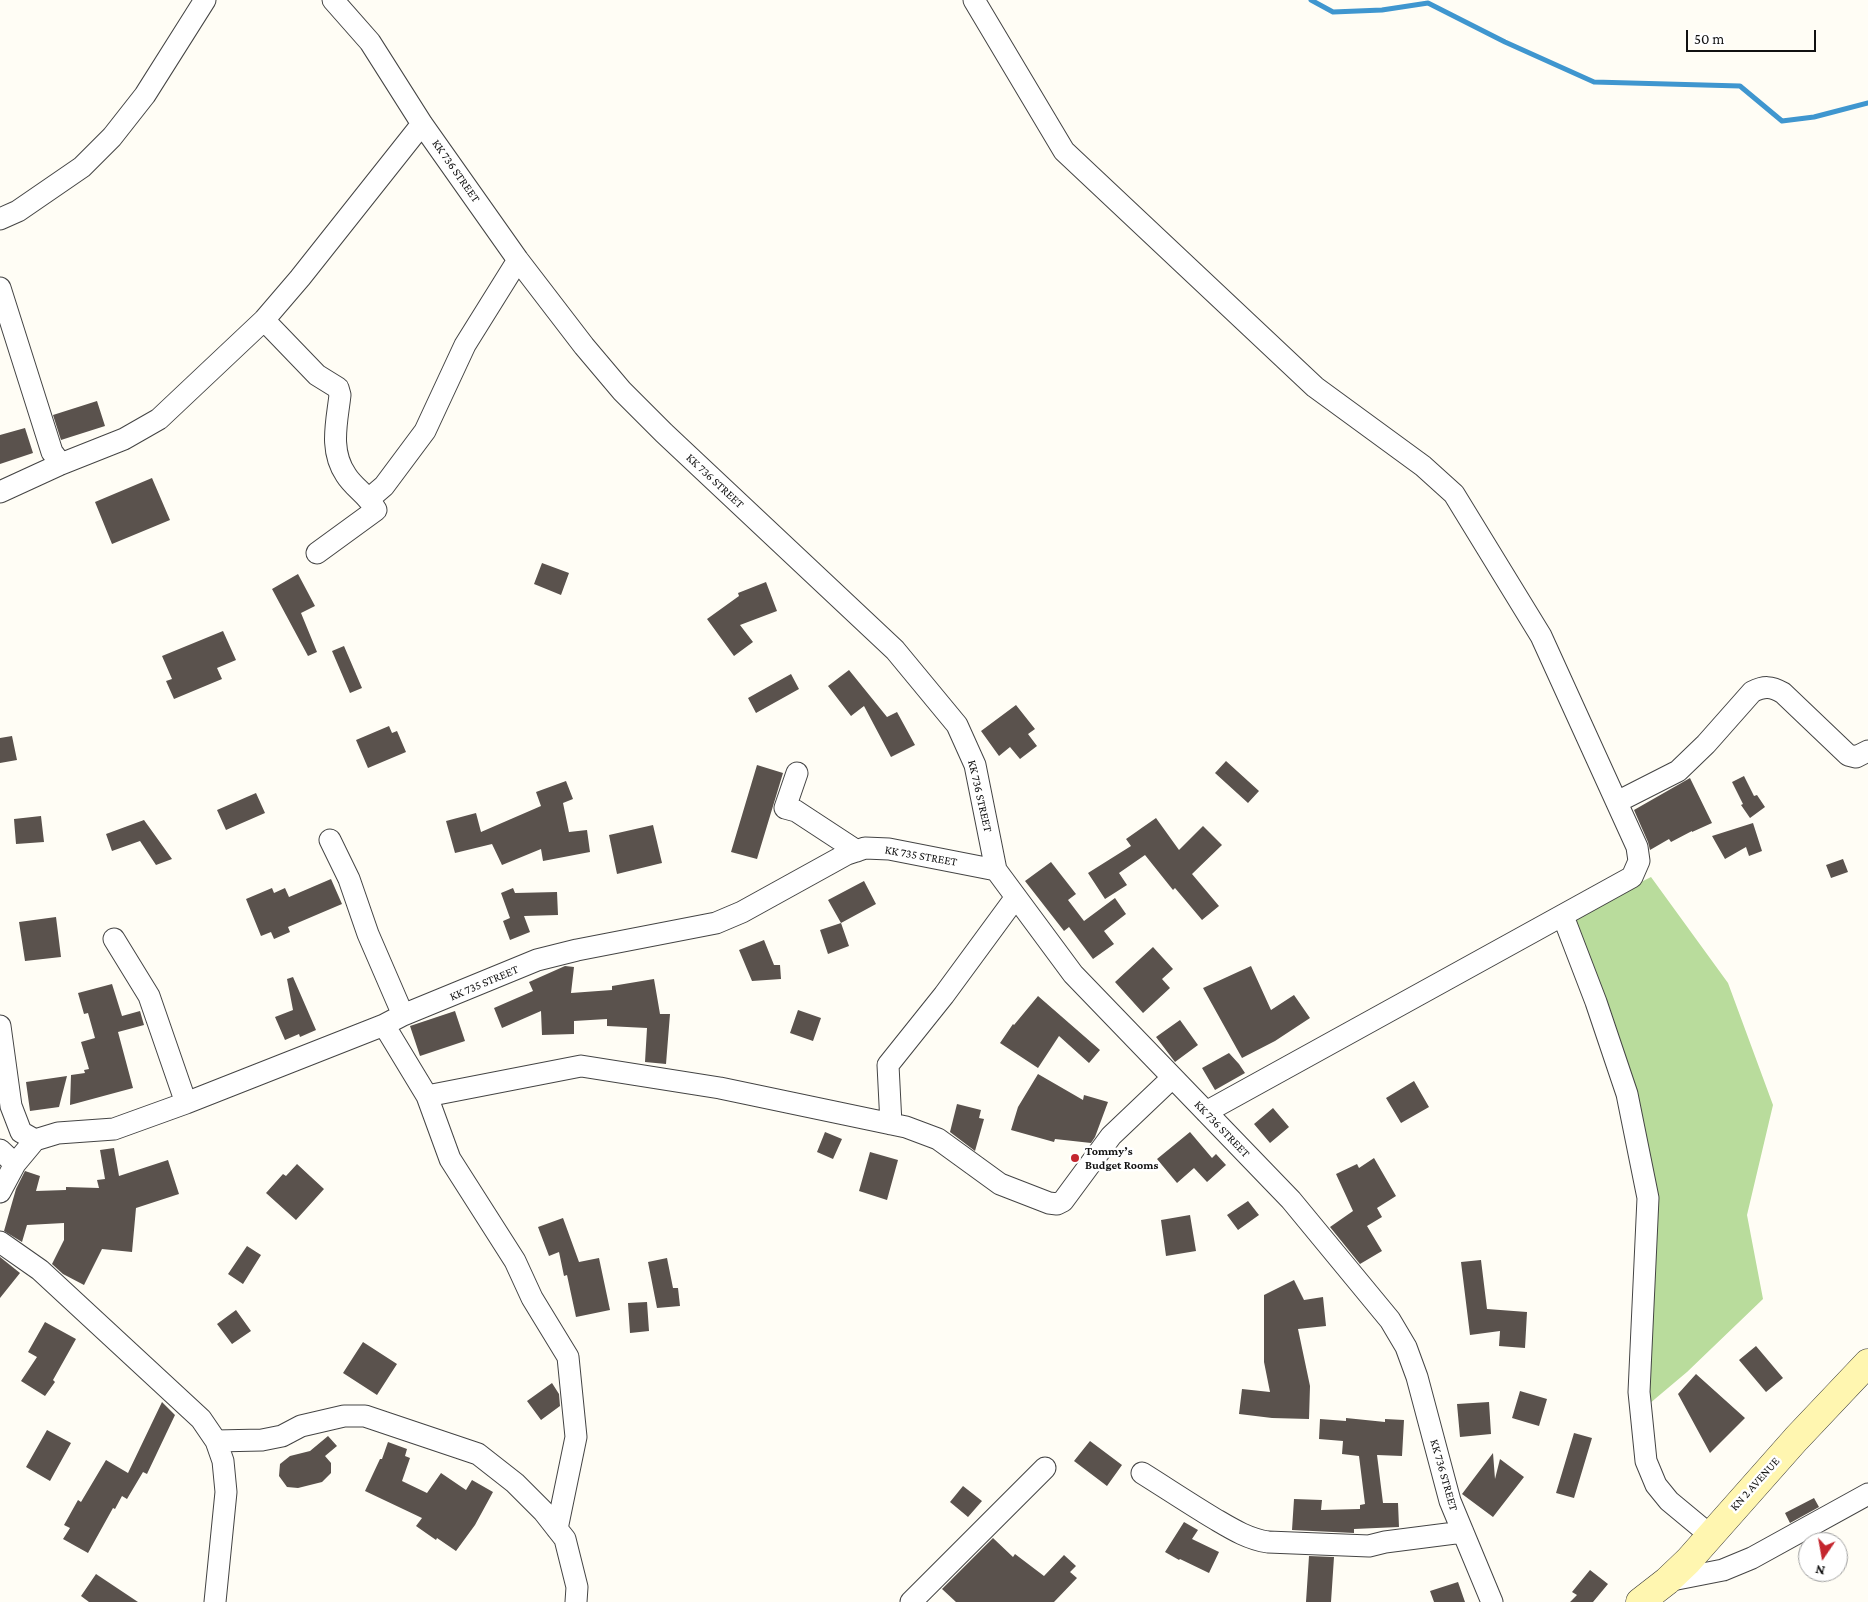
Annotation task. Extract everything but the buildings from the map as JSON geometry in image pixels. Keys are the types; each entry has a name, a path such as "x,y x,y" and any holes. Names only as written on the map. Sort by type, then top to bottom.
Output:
{"main road":[{"name":"KN 2 AVENUE","path":"1640,1602 1667,1581 1688,1561 1796,1438 1868,1363"}],"street":[{"path":"0,219 18,210 82,167 112,137 145,95 205,0"},
{"name":"KK 736 STREET","path":"333,0 370,42 422,124 518,260 584,346 622,391 664,433 895,650 958,726 975,765 996,870 1073,974 1291,1200 1390,1320 1406,1347 1417,1376 1450,1501 1492,1602"},
{"path":"974,0 1064,151 1315,387 1423,466 1454,494 1541,636 1637,847 1639,861 1632,877 1206,1112"},
{"path":"0,492 60,464 124,439 159,419 264,320 300,278 422,124"},
{"path":"370,498 384,486 426,431 465,345 518,260"},
{"path":"0,288 52,452 60,464"},
{"path":"264,320 317,375 338,388 340,395 335,449 346,475 370,498 376,510 317,553"},
{"path":"1617,802 1678,771 1706,744 1752,692 1762,687 1772,687 1783,693 1848,755 1856,757 1868,751"},
{"path":"797,773 785,808 796,811 857,851"},
{"path":"330,840 349,879 368,934 403,1015"},
{"name":"KK 735 STREET","path":"35,1140 58,1133 114,1129 186,1103 384,1025 403,1015 537,960 576,950 716,923 742,912 847,854 865,848 889,849 996,870"},
{"path":"890,1124 888,1065 944,995 1016,897"},
{"path":"1563,916 1596,1002 1627,1094 1648,1198 1639,1392 1646,1461 1656,1485 1669,1501 1710,1535"},
{"path":"114,939 149,996 186,1103"},
{"path":"384,1025 427,1096 450,1159 515,1261 532,1298 568,1357 576,1437 557,1529"},
{"path":"0,1026 11,1106 21,1132 35,1140 8,1157 0,1192"},
{"path":"427,1096 581,1066 720,1088 906,1128 938,1139 1000,1184 1049,1203 1058,1204 1063,1201 1111,1136 1172,1078"},
{"path":"0,1242 40,1270 201,1419 216,1442 223,1461 226,1492 215,1602"},
{"path":"216,1442 262,1440 282,1436 301,1426 344,1416 365,1416 478,1454 515,1484 543,1511 565,1539 577,1587 576,1602"},
{"path":"912,1602 1045,1468"},
{"path":"1142,1473 1194,1507 1255,1540 1369,1546 1385,1542 1463,1532"},
{"path":"1667,1581 1723,1570 1752,1558 1868,1494"}],"green space":[{"path":"1651,877 1728,983 1773,1105 1747,1215 1763,1299 1687,1372 1649,1404 1658,1200 1571,917"}],"waterway":[{"path":"1311,0 1333,12 1382,10 1428,3 1505,42 1594,82 1740,86 1782,121 1814,117 1868,103"}],"place":[{"name":"Tommy’s Budget Rooms","path":"1075,1158"}]}
